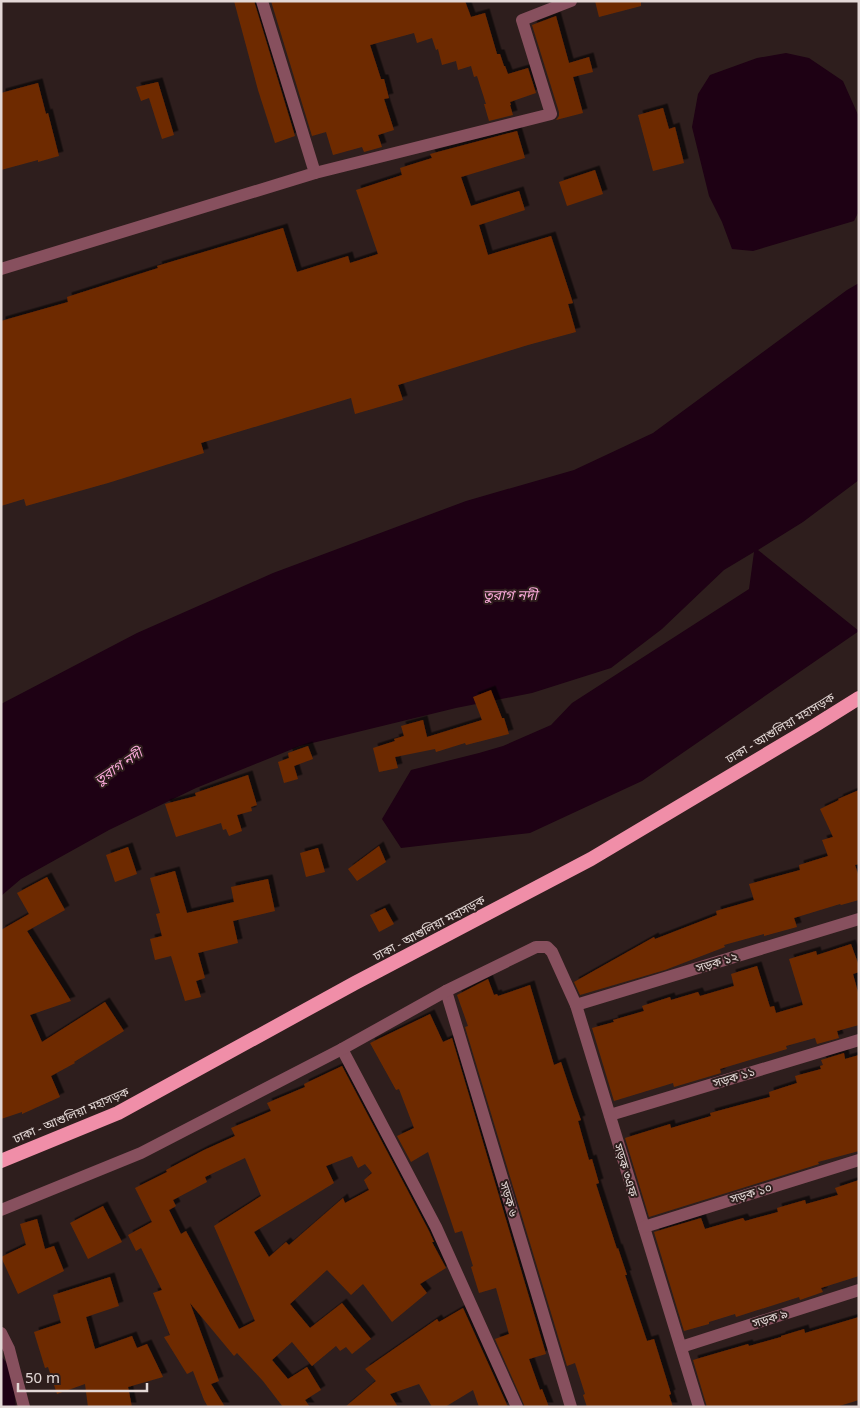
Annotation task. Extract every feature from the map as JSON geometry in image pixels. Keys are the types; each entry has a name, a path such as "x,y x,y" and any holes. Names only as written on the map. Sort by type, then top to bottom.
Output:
{"highway":[{"name":"ঢাকা - আশুলিয়া মহাসড়ক","path":"1,1161 118,1113 355,983 591,859 859,698"}],"street":[{"path":"262,1 315,173"},
{"path":"1,269 315,173 551,114 522,20 571,1"},
{"name":"সড়ক ১২","path":"576,1005 859,919"},
{"name":"সড়ক ৩এফ","path":"446,991 536,947 547,947 552,952 576,1005 699,1407"},
{"path":"1,1210 141,1153 342,1049 446,991"},
{"name":"সড়ক ৬","path":"446,991 571,1407"},
{"name":"সড়ক ১১","path":"610,1115 859,1040"},
{"path":"342,1049 436,1227 516,1407"},
{"name":"সড়ক ১০","path":"644,1227 859,1160"},
{"name":"সড়ক ৯","path":"681,1347 859,1290"},
{"path":"1,1333 9,1350 24,1407"}],"water":[{"path":"786,53 809,58 843,81 859,117 859,211 854,221 753,251 732,249 722,222 709,196 692,127 698,94 710,75 757,58"},
{"name":"তুরাগ নদী","path":"859,283 859,480 803,522 758,550 859,631 642,781 530,833 401,848 382,819 411,770 503,746 551,725 572,703 749,589 754,552 724,570 662,629 611,668 532,693 456,708 300,746 196,788 109,830 21,879 1,896 1,704 137,633 273,573 466,501 574,470 653,433"},
{"path":"1,1356 11,1368 16,1407 1,1407"}],"building":[{"path":"234,1 254,1 295,136 275,143 258,90"},
{"path":"271,1 465,1 471,17 485,13 497,54 500,54 508,74 528,68 536,93 510,102 513,115 489,121 477,76 474,77 471,66 458,70 456,61 442,65 438,49 436,50 432,38 417,43 414,33 370,45 381,79 384,79 389,98 384,99 394,130 378,135 382,147 364,152 362,147 333,155 326,132 312,136"},
{"path":"595,1 641,1 641,6 599,17"},
{"path":"556,16 569,63 589,57 593,72 573,77 583,113 556,120 559,112 532,25"},
{"path":"158,82 174,135 162,139 149,98 141,101 136,87"},
{"path":"38,83 59,156 1,170 1,93"},
{"path":"663,108 669,129 675,127 684,163 653,171 638,115"},
{"path":"517,131 525,158 461,177 471,206 519,191 525,210 479,225 488,255 551,236 573,303 568,304 576,332 398,385 403,400 355,414 351,398 201,443 204,453 108,483 26,506 24,499 1,506 1,321 68,302 67,297 158,268 157,266 283,228 297,272 348,256 350,263 378,254 356,190 402,175 400,168 432,158 430,154"},
{"path":"595,170 603,194 567,206 559,182"},
{"path":"491,690 509,734 466,745 465,743 436,752 435,749 395,757 398,768 379,772 373,748 404,736 401,726 423,720 427,737 482,720 473,697"},
{"path":"308,746 313,759 294,766 298,779 284,783 278,762 289,758 288,753"},
{"path":"248,775 257,805 251,807 252,811 237,815 242,831 229,836 226,829 223,830 221,823 176,837 165,804 196,796 195,793"},
{"path":"859,790 859,864 855,865 859,877 859,900 794,918 797,927 724,945 725,947 665,970 580,995 574,982 654,937 655,939 717,915 716,911 754,900 749,884 800,870 799,865 828,856 822,840 833,837 820,809"},
{"path":"379,846 386,862 357,881 348,869"},
{"path":"128,847 137,874 115,882 106,855"},
{"path":"318,848 325,872 306,877 300,853"},
{"path":"175,871 187,913 234,902 231,887 268,879 275,911 233,921 238,943 198,953 205,978 196,981 201,997 185,1001 171,956 155,960 150,939 162,936 156,914 160,913 150,878"},
{"path":"47,877 65,910 27,931 71,1001 30,1015 42,1042 105,1002 124,1031 75,1063 51,1076 60,1097 22,1114 22,1112 1,1119 1,930 29,914 17,893"},
{"path":"385,908 394,924 379,932 370,915"},
{"path":"851,944 859,966 859,972 853,974 859,996 859,1025 837,1031 839,1038 817,1044 815,1038 786,1046 787,1049 720,1069 721,1073 674,1087 673,1083 614,1101 592,1028 644,1011 642,1006 670,997 671,1000 698,992 700,996 734,986 731,974 757,966 770,1007 774,1006 776,1013 803,1005 789,959 816,951 817,955"},
{"path":"488,979 494,995 497,994 498,996 530,985 554,1065 561,1062 581,1120 578,1121 589,1160 592,1159 599,1183 596,1184 627,1275 625,1275 647,1341 654,1339 671,1394 669,1395 673,1407 587,1407 575,1363 567,1366 465,1027 468,1026 457,995"},
{"path":"430,1014 443,1042 452,1038 546,1354 529,1359 540,1390 542,1389 549,1407 525,1407 495,1339 509,1334 496,1288 479,1293 462,1231 455,1233 428,1152 411,1162 397,1136 414,1128 399,1089 396,1090 370,1043"},
{"path":"844,1053 845,1059 859,1055 859,1151 818,1162 819,1164 649,1217 625,1138 670,1124 671,1128 711,1116 710,1113 770,1097 769,1092 797,1083 795,1076 821,1069 820,1066 823,1065 821,1060"},
{"path":"342,1066 429,1231 434,1242 432,1242 446,1268 420,1284 427,1293 392,1322 363,1284 351,1295 327,1270 290,1304 310,1328 342,1303 371,1339 352,1354 346,1347 340,1351 336,1346 312,1366 292,1342 272,1360 288,1379 307,1367 321,1390 305,1400 310,1407 283,1407 263,1381 237,1353 234,1356 190,1303 219,1381 211,1384 225,1407 208,1407 193,1371 187,1374 164,1337 170,1335 153,1293 162,1290 141,1248 136,1251 128,1235 152,1222 135,1188 204,1150 235,1136 231,1128 271,1111 267,1103 305,1087 304,1084","holes":["352,1156 358,1168 365,1164 372,1173 364,1180 369,1190 345,1203 343,1198 289,1245 286,1242 269,1257 254,1232 334,1183 326,1166","245,1158 261,1196 214,1226 255,1321 239,1329 186,1231 181,1234 169,1210 176,1206 173,1200 207,1182 205,1177"]},
{"path":"859,1180 859,1276 821,1288 823,1292 800,1300 799,1297 736,1317 735,1314 684,1331 654,1232 701,1218 705,1229 743,1218 745,1221 778,1212 777,1208 805,1200 806,1204 838,1195 835,1188"},
{"path":"103,1206 122,1242 88,1259 70,1223"},
{"path":"37,1219 45,1249 54,1246 64,1271 18,1294 1,1257 26,1245 20,1224"},
{"path":"110,1277 119,1306 86,1317 95,1349 132,1336 137,1348 147,1344 163,1377 128,1387 132,1407 88,1407 85,1384 57,1394 48,1367 45,1368 34,1332 61,1323 53,1295"},
{"path":"463,1308 508,1407 479,1407 473,1390 445,1407 432,1407 419,1384 390,1394 398,1407 345,1407 376,1381 365,1369 437,1319 439,1322"},
{"path":"859,1317 859,1400 836,1407 707,1407 693,1360 748,1344 749,1346 804,1329 805,1333"}]}
